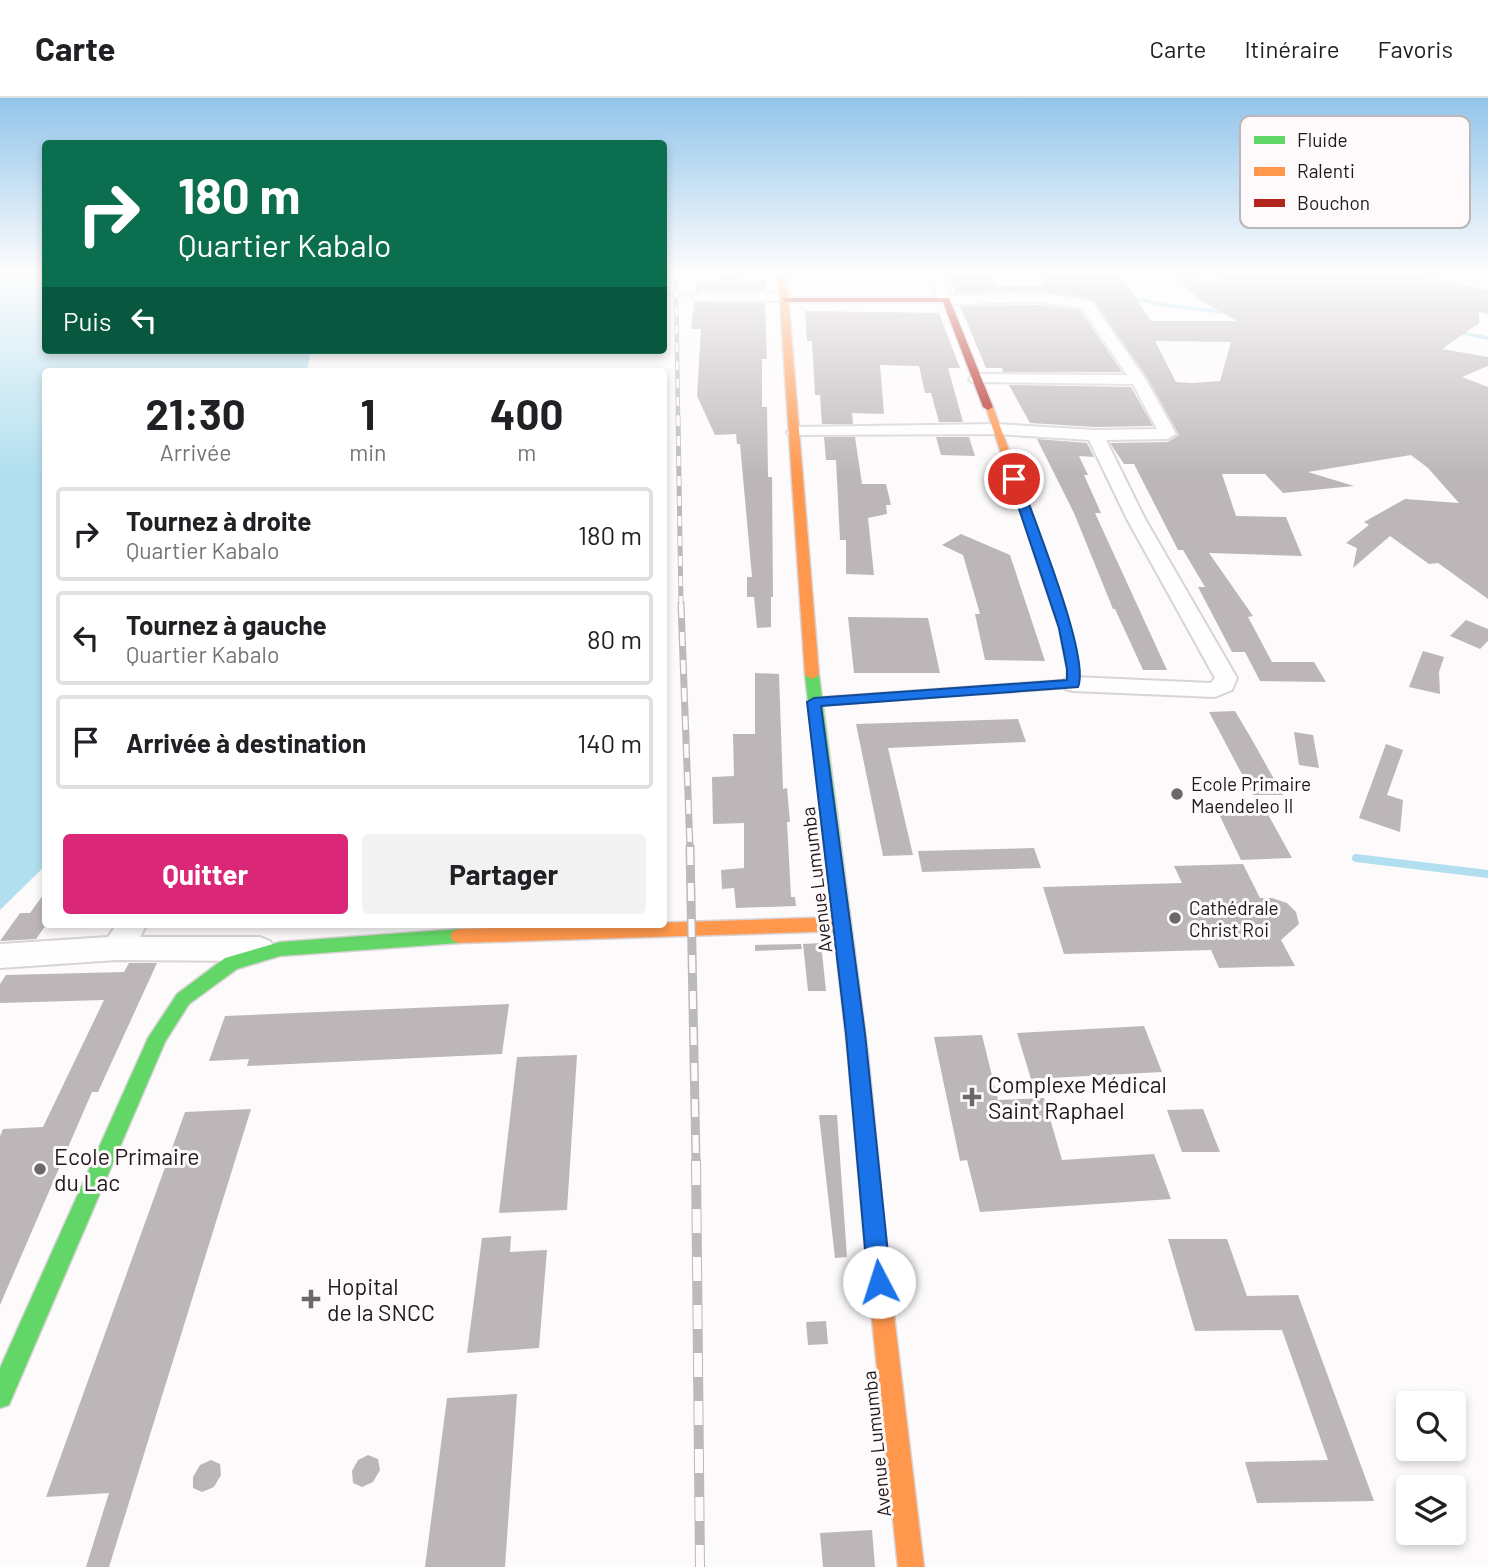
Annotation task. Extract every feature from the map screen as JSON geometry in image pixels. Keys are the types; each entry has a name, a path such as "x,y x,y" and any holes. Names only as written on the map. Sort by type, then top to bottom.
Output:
{"main road":[{"name":"Avenue Lumumba","path":"787,340 814,702 856,1034 911,1567"},
{"path":"814,702 1073,684 1074,669 1065,628 997,429 962,340"},
{"path":"0,1396 157,1038 183,999 231,963 366,933 842,924"}],"street":[{"path":"795,432 997,429 1095,435 1168,434 1138,380 1110,340"},
{"path":"977,379 1138,380"},
{"path":"1073,684 1215,690 1224,685 1226,678 1136,519 1095,435"},
{"path":"116,948 130,928"},
{"path":"0,956 116,948 280,950"}],"water":[{"path":"0,340 42,340 42,354 310,354 308,368 42,368 42,869 0,910"}],"building":[{"path":"700,340 766,340 767,359 762,359 762,407 767,407 768,477 772,477 771,627 757,628 754,597 747,597 747,577 752,577 740,444 737,444 736,434 715,435 697,396"},
{"path":"949,340 960,368 948,368 963,422 939,422 931,393 925,393 919,366 880,365 884,414 852,413 853,424 822,424 820,395 815,395 812,341 807,341"},
{"path":"974,340 1100,340 1122,372 1003,372 1002,368 986,368"},
{"path":"1121,340 1455,340 1442,349 1488,357 1488,366 1462,377 1488,387 1488,599 1438,563 1429,564 1390,536 1353,568 1357,548 1346,543 1369,525 1364,522 1405,499 1459,503 1428,468 1411,455 1308,472 1354,486 1283,493 1265,474 1222,474 1236,516 1286,517 1302,556 1209,553 1253,616 1248,617 1272,662 1314,662 1326,682 1260,681 1245,652 1232,652 1198,587 1205,587 1183,550 1178,550 1134,464 1124,464 1110,443 1168,442 1179,435 1148,379","holes":["1155,341 1231,342 1220,381 1176,382"]},
{"path":"1009,385 1131,387 1153,426 1095,427 1030,423"},
{"path":"824,437 855,437 862,484 886,484 891,505 886,505 887,514 868,518 874,575 846,574 846,540 840,540 836,460 826,460"},
{"path":"936,437 969,437 975,456 941,455"},
{"path":"1037,439 1087,443 1094,457 1079,456 1088,475 1084,475 1101,513 1095,513 1167,670 1143,670 1113,609 1074,513"},
{"path":"961,534 1010,555 1045,661 985,660 975,614 980,614 963,555 942,545"},
{"path":"848,617 928,618 940,673 854,673"},
{"path":"1466,620 1488,629 1488,641 1480,649 1450,636"},
{"path":"1423,651 1444,657 1439,672 1440,694 1409,687"},
{"path":"755,673 779,674 783,789 787,788 791,897 795,897 796,906 736,908 734,888 722,889 721,870 744,868 744,823 713,824 712,777 734,776 733,734 755,734"},
{"path":"1235,711 1283,795 1253,795 1209,712"},
{"path":"1018,719 1026,742 888,748 913,855 883,856 856,724"},
{"path":"1294,732 1313,735 1319,768 1299,765"},
{"path":"1386,744 1403,750 1387,795 1403,800 1400,832 1359,818"},
{"path":"1265,809 1292,858 1241,860 1217,810"},
{"path":"1034,848 1041,868 922,872 918,851"},
{"name":"Cathédrale Christ Roi","path":"1243,864 1260,898 1272,898 1287,903 1296,912 1299,924 1281,940 1295,966 1219,968 1211,950 1064,954 1043,887 1182,883 1174,866"},
{"path":"42,896 44,928 36,939 0,941 20,913 30,913"},
{"path":"821,943 826,991 808,991 803,944"},
{"path":"801,944 802,949 755,951 755,945"},
{"path":"129,963 157,963 98,1092 92,1092 0,1305 0,1136 3,1129 43,1127 104,1000 0,1003 0,984 6,975 124,972"},
{"path":"509,1004 502,1054 247,1066 249,1059 209,1061 225,1016"},
{"path":"1144,1026 1162,1072 1031,1079 1017,1033"},
{"path":"982,1035 998,1100 1044,1098 1062,1160 1154,1154 1171,1199 980,1212 967,1160 960,1161 934,1037"},
{"path":"577,1055 567,1210 499,1213 517,1057"},
{"path":"251,1109 109,1567 86,1567 109,1493 46,1497 185,1112"},
{"path":"1203,1109 1220,1152 1182,1152 1167,1110"},
{"path":"819,1115 837,1115 847,1257 835,1258"},
{"path":"511,1236 510,1252 547,1250 539,1348 467,1353 482,1238"},
{"path":"1168,1239 1227,1239 1247,1296 1298,1295 1374,1501 1257,1503 1245,1462 1328,1460 1282,1330 1195,1331"},
{"path":"826,1321 828,1344 808,1345 806,1322"},
{"path":"517,1394 505,1567 425,1567 447,1398"},
{"path":"368,1455 378,1459 380,1470 373,1482 362,1487 353,1483 352,1471 358,1460"},
{"path":"211,1460 220,1464 221,1475 214,1487 202,1492 193,1488 193,1477 200,1465"},
{"path":"872,1530 875,1567 823,1567 820,1533"}],"waterway":[{"path":"1356,858 1488,874"}],"railway":[{"path":"677,340 678,418"},
{"path":"678,416 681,606"},
{"path":"681,604 690,849"},
{"path":"690,847 696,1162"},
{"path":"696,1161 700,1567"}],"traffic: fast":[{"path":"812,675 858,1055"},
{"path":"0,1396 157,1038 183,999 231,963 280,949 459,936"}],"traffic: slow":[{"path":"787,340 812,675"},
{"path":"982,690 1073,684 1074,669 1065,628 988,407"},
{"path":"459,936 842,924"},
{"path":"858,1055 879,1282 911,1567"}],"traffic: jam":[{"path":"962,340 988,407"},
{"path":"814,702 982,690"}],"place":[{"name":"Ecole Primaire Maendeleo II","path":"1177,794"},
{"name":"Cathédrale Christ Roi","path":"1175,918"},
{"name":"Complexe Médical Saint Raphael","path":"972,1097"},
{"name":"Ecole Primaire du Lac","path":"40,1169"},
{"name":"Hopital de la SNCC","path":"311,1299"}],"route":[{"path":"879,1282 856,1034 814,702 1073,684 1074,669 1065,628 1014,479"}]}
